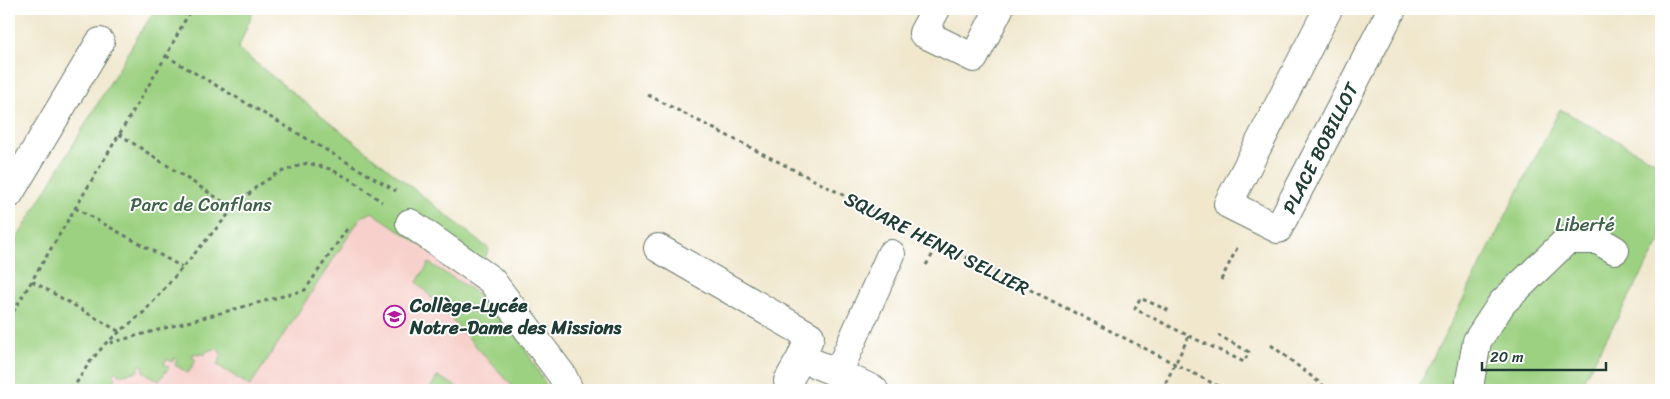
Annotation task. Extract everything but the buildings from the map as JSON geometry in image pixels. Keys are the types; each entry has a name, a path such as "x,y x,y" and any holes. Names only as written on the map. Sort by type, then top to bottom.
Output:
{"lane":[{"path":"936,9 923,33 974,58 999,9"},
{"name":"PLACE BOBILLOT","path":"1328,9 1228,204 1278,229 1392,9"},
{"path":"9,194 100,42"},
{"path":"410,224 491,280 562,375 569,390"},
{"path":"1470,390 1476,341 1502,303 1567,240 1598,240 1615,250"},
{"path":"658,248 810,336 794,369 838,373 874,390"},
{"name":"SQUARE HENRI SELLIER","path":"838,373 891,254"}],"path":[{"path":"9,319 166,56 191,9"},
{"path":"166,56 406,197 410,224"},
{"name":"SQUARE HENRI SELLIER","path":"648,95 888,218"},
{"path":"119,134 234,209"},
{"path":"72,390 89,363 106,344 144,312 234,209 256,187 278,173 307,163 330,168 352,180 410,224"},
{"path":"75,208 182,267"},
{"path":"106,344 305,290 347,229"},
{"name":"SQUARE HENRI SELLIER","path":"922,235 1226,390"},
{"path":"1221,280 1229,263"},
{"path":"32,281 120,332"},
{"path":"1172,312 1140,298 1135,309 1244,362 1249,352 1218,335"},
{"path":"1162,390 1189,336"},
{"path":"1271,345 1329,390"}],"shaded area":[{"name":"Collège-Lycée Notre-Dame des Missions","path":"372,212 474,285 539,390 107,390 116,378 113,374 116,370 139,365 169,367 164,364 167,359 196,360 191,356 195,353 218,347 222,355 361,217"}],"green space":[{"name":"Parc de Conflans","path":"156,9 254,9 238,49 489,249 474,281 372,212 361,217 250,386 217,365 222,355 217,348 207,351 204,355 194,353 192,357 196,360 188,373 175,365 177,360 174,358 172,362 167,359 164,364 169,367 159,381 143,371 144,366 140,365 138,371 120,375 116,371 113,374 116,378 107,390 9,390 9,252"},
{"name":"Liberté","path":"1560,109 1661,165 1661,239 1578,390 1417,390"},
{"path":"429,263 502,309 549,390 516,390 417,282"},
{"path":"438,376 462,390 429,390"}],"place":[{"name":"Collège-Lycée Notre-Dame des Missions","path":"394,316"}]}
